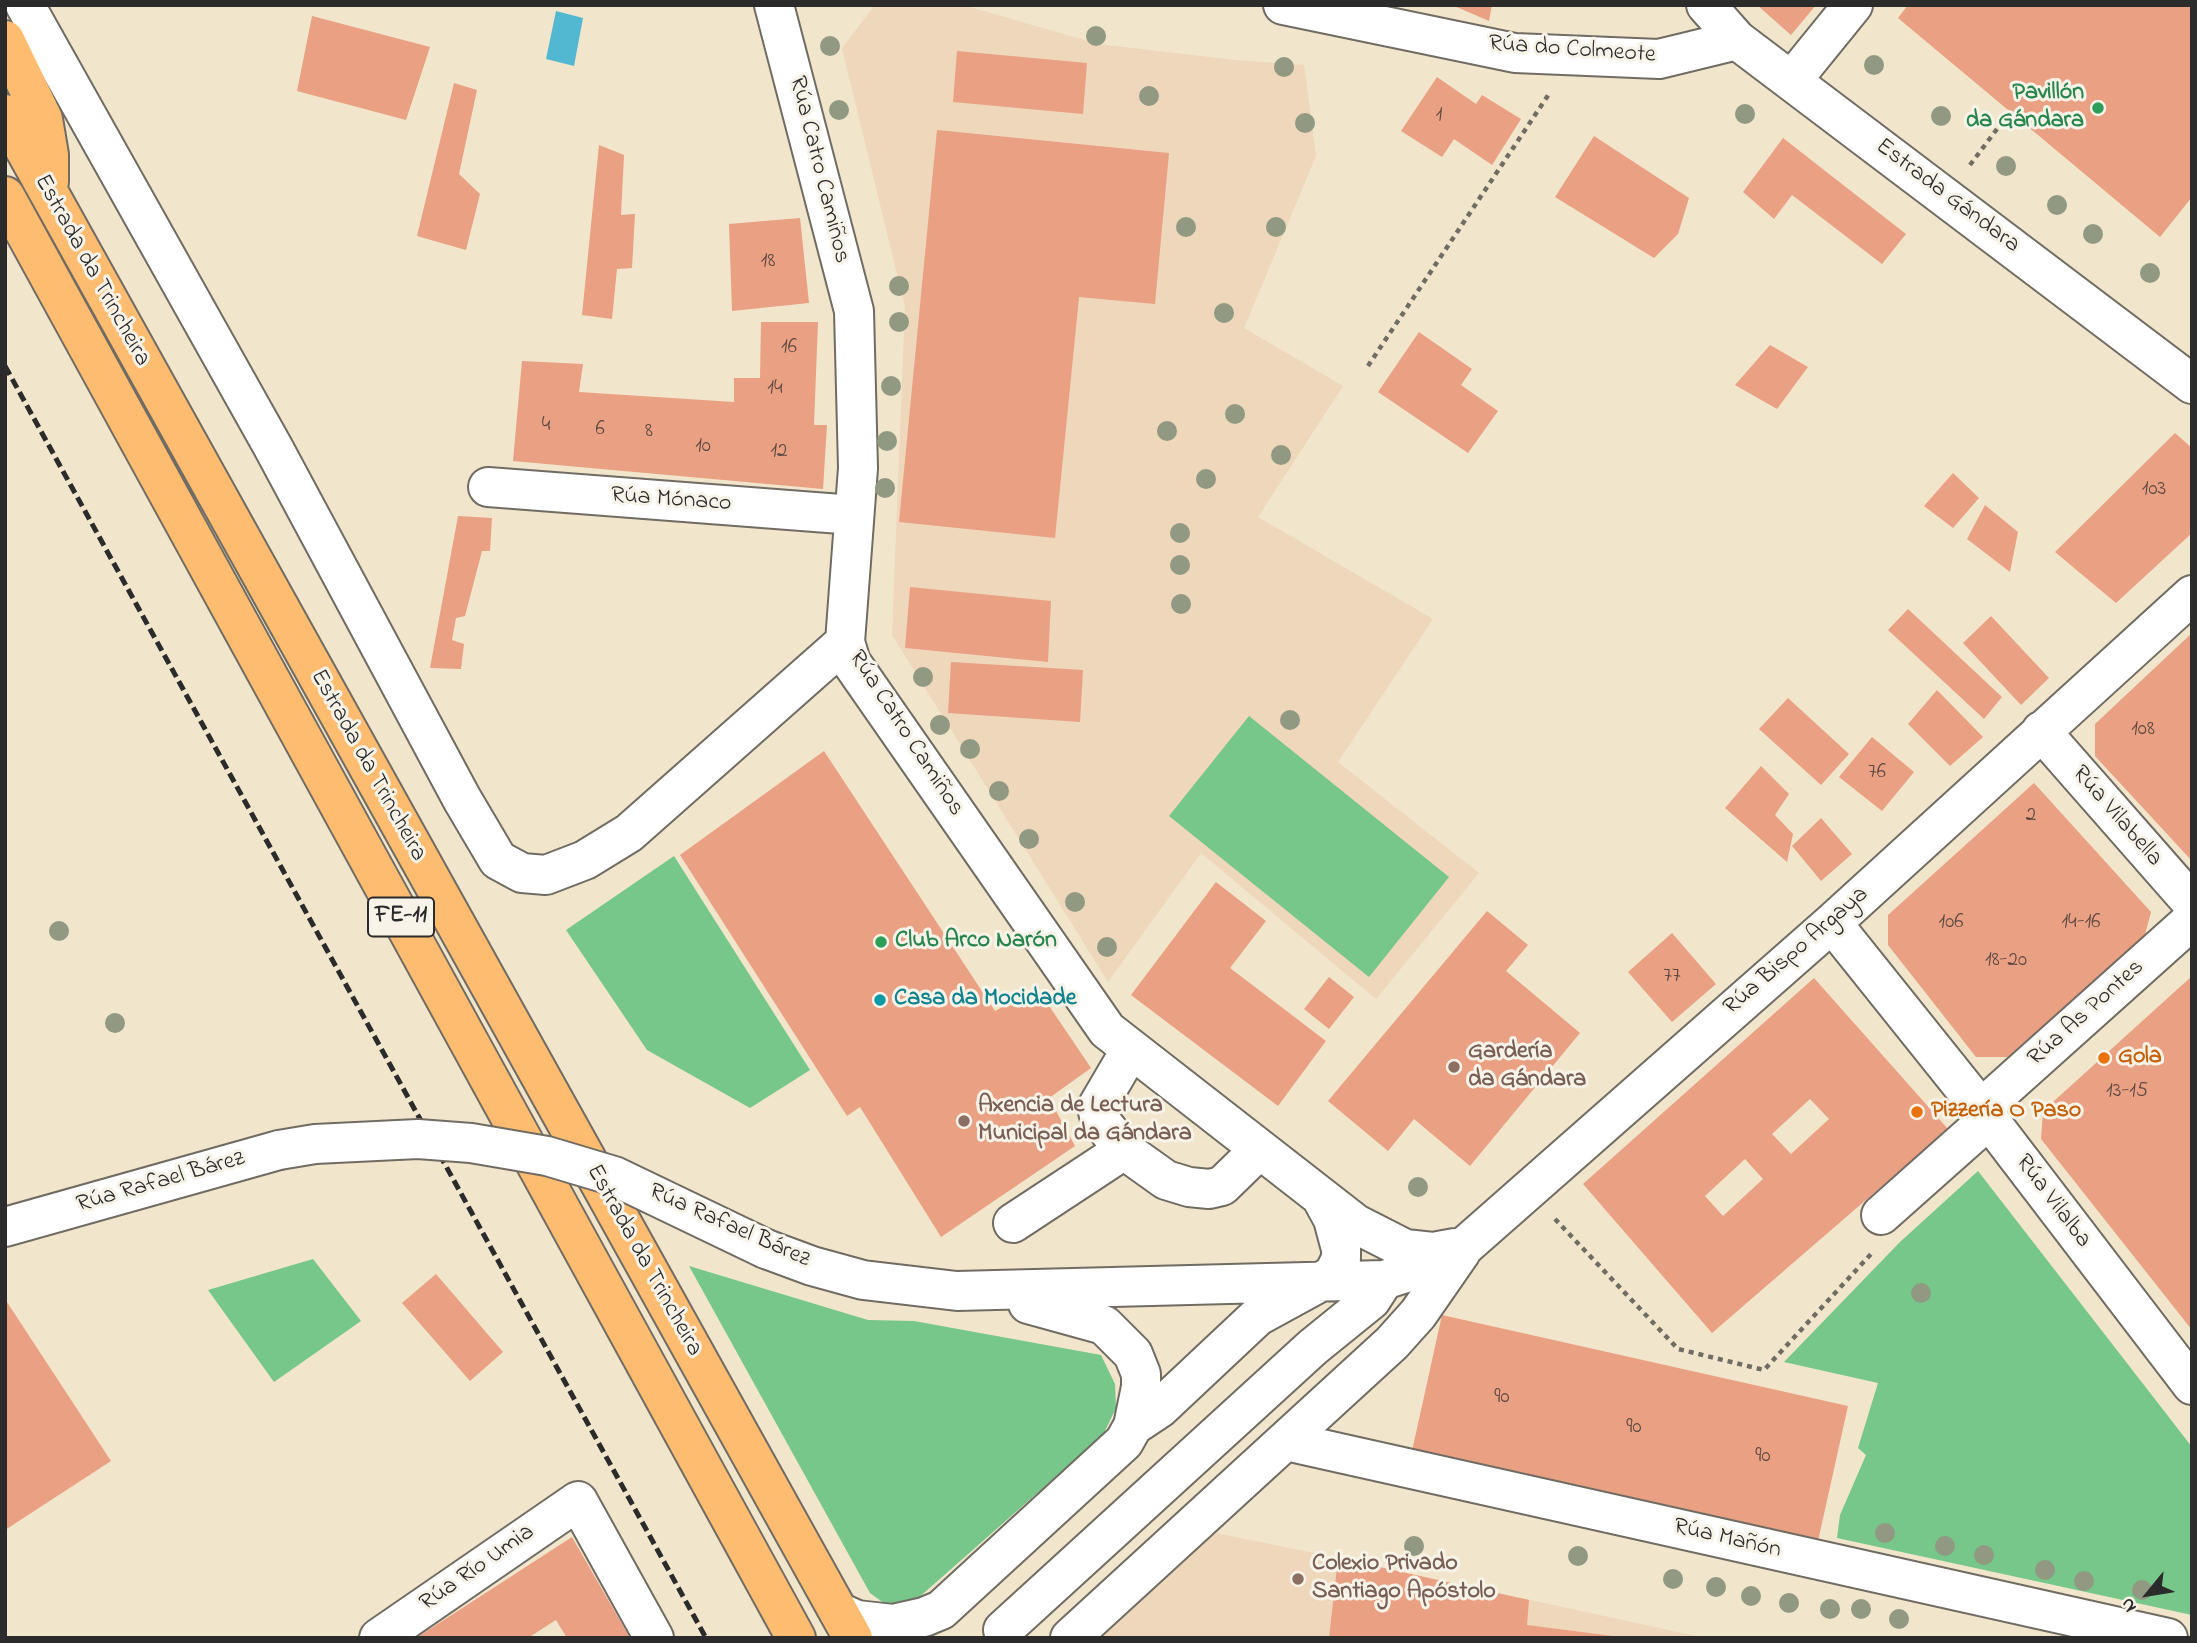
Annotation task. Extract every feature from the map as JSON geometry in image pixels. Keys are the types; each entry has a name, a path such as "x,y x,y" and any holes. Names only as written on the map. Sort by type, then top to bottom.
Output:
{"highway":[{"path":"5,40 43,119 49,155 49,194"},
{"name":"Estrada da Trincheira","path":"5,114 846,1625"},
{"name":"Estrada da Trincheira","path":"5,196 796,1638"}],"street":[{"path":"25,5 267,435 462,799 498,860 522,873 546,875 585,860 629,833 845,642"},
{"name":"Rúa do Colmeote","path":"1283,5 1515,53 1659,59 1737,40"},
{"name":"Estrada Gándara","path":"1706,5 1737,40 1793,79 2192,384"},
{"path":"1793,79 1853,5"},
{"name":"Rúa Catro Camiños","path":"780,11 854,311 858,468 845,642 851,662 1107,1030 1364,1229 1405,1248 1433,1252 1465,1246"},
{"name":"Rúa Mónaco","path":"488,487 854,515"},
{"name":"Rúa Bispo Argaya","path":"1384,1280 1421,1270 1465,1246 1832,923 2192,595"},
{"name":"Rúa Vilabella","path":"2041,731 2192,903"},
{"name":"Rúa As Pontes","path":"1878,1232 1985,1114 2192,920"},
{"name":"Rúa Vilalba","path":"1832,923 1985,1114 2192,1385"},
{"path":"1131,1049 1097,1107 1100,1120 1124,1150 1166,1180 1189,1187 1209,1189 1222,1186 1259,1150"},
{"name":"Rúa Rafael Bárez","path":"5,1227 279,1150 315,1144 418,1139 471,1143 547,1156 614,1176 766,1249 812,1266 863,1280 957,1291 1384,1280"},
{"path":"1013,1223 1124,1150"},
{"path":"1133,1426 1160,1408 1258,1317 1296,1293 1325,1282 1333,1275 1341,1259 1333,1219 1322,1199"},
{"path":"1070,1638 1392,1343 1418,1314 1465,1246"},
{"path":"1003,1630 1313,1347 1371,1300 1384,1280"},
{"path":"846,1625 857,1620 893,1623 924,1617 940,1610 1109,1459 1133,1426 1139,1408 1141,1374 1133,1354 1104,1325 1052,1308 957,1291"},
{"name":"Rúa Mañón","path":"1286,1441 2168,1638"},
{"name":"Rúa Río Umia","path":"379,1638 578,1501 654,1638"}],"path":[{"path":"1368,366 1575,55"},
{"path":"1974,160 1997,129"},
{"path":"1528,1190 1678,1349 1764,1370 1878,1232"}],"shaded area":[{"path":"875,5 963,5 1098,44 1304,65 1316,156 1244,328 1343,386 1258,517 1433,619 1338,762 1479,873 1376,999 1201,853 1108,982 892,635 905,307 842,48"},
{"name":"Colexio Privado Santiago Apóstolo","path":"1216,1533 1338,1558 1705,1638 1092,1638"}],"green space":[{"path":"1249,716 1449,877 1369,977 1169,816"},
{"path":"674,856 810,1070 750,1108 647,1050 566,930"},
{"path":"1978,1171 2192,1447 2192,1615 1837,1538 1840,1515 1866,1455 1858,1448 1878,1383 1784,1362 1900,1242"},
{"path":"313,1259 361,1321 274,1382 208,1290"},
{"path":"689,1266 868,1320 914,1321 1101,1355 1115,1384 1116,1408 1103,1435 916,1600 888,1606 870,1593"}],"water":[{"path":"556,11 583,18 574,66 546,59"}],"building":[{"path":"1452,5 1492,5 1489,21"},
{"path":"1757,5 1816,5 1791,35"},
{"name":"Pavillón da Gándara","path":"1908,5 2192,5 2192,197 2160,237 1898,18"},
{"path":"312,16 430,47 406,120 297,91"},
{"path":"957,51 1087,63 1083,114 953,102"},
{"path":"1437,77 1476,104 1482,95 1521,119 1492,165 1454,139 1442,157 1401,131"},
{"path":"454,83 477,90 459,174 480,194 466,250 417,236"},
{"path":"937,130 1169,153 1155,304 1079,297 1055,538 899,522"},
{"path":"1594,136 1689,198 1678,234 1654,258 1555,197"},
{"path":"1783,138 1906,234 1882,264 1792,195 1774,219 1743,192"},
{"path":"599,145 624,155 621,215 635,214 632,268 617,269 612,319 582,315"},
{"path":"800,218 809,303 732,311 729,224"},
{"path":"761,322 818,322 814,425 827,425 823,489 513,461 522,361 583,364 579,392 734,402 734,378 760,378"},
{"path":"1419,332 1472,369 1461,385 1498,411 1468,453 1378,392"},
{"path":"1770,345 1808,367 1777,409 1735,385"},
{"path":"2175,433 2192,448 2192,533 2116,603 2055,552"},
{"path":"1953,473 1979,498 1953,528 1924,506"},
{"path":"1985,505 2018,532 2010,572 1967,539"},
{"path":"458,516 492,518 490,551 482,551 465,616 456,618 452,640 464,644 461,669 430,668"},
{"path":"910,587 1051,601 1048,662 905,648"},
{"path":"1908,609 2002,697 1984,719 1888,630"},
{"path":"1991,616 2049,678 2021,705 1963,643"},
{"path":"2192,633 2192,861 2095,756 2095,724"},
{"path":"951,662 1083,670 1080,722 948,713"},
{"path":"1937,690 1983,737 1950,766 1908,724"},
{"path":"1788,698 1849,754 1821,785 1759,729"},
{"path":"1872,737 1914,772 1882,811 1839,777"},
{"name":"Casa da Mocidade","path":"824,751 995,1011 1037,988 1091,1068 1049,1098 1075,1146 941,1237 860,1107 847,1116 680,855"},
{"path":"1761,766 1789,794 1775,815 1793,834 1787,862 1725,808"},
{"path":"2034,783 2151,912 2144,938 2009,1057 1976,1057 1888,945 1888,915"},
{"path":"1821,818 1852,854 1821,881 1792,846"},
{"path":"1216,882 1266,921 1230,968 1326,1041 1278,1106 1131,995"},
{"name":"Gardería da Gándara","path":"1487,911 1528,945 1506,971 1580,1033 1470,1166 1414,1119 1388,1151 1328,1101"},
{"path":"1672,933 1716,984 1672,1022 1628,972"},
{"path":"2192,976 2192,1330 2041,1139 2043,1111"},
{"path":"1329,977 1354,997 1329,1029 1304,1009"},
{"path":"1814,978 1948,1129 1712,1333 1583,1184","holes":["1810,1099 1829,1119 1791,1154 1772,1134","1745,1159 1763,1179 1723,1216 1705,1196"]},
{"path":"436,1274 503,1352 470,1381 402,1303"},
{"path":"5,1299 111,1461 5,1530"},
{"path":"1442,1315 1848,1406 1818,1541 1412,1451"},
{"path":"572,1537 630,1638 567,1638 556,1620 528,1638 416,1638"},
{"path":"1338,1558 1529,1600 1527,1625 1628,1638 1329,1638"}],"railway":[{"path":"5,366 706,1638"}],"place":[{"name":"Pavillón da Gándara","path":"2098,108"},
{"name":"Club Arco Narón","path":"881,942"},
{"name":"Casa da Mocidade","path":"880,1000"},
{"name":"Gola","path":"2104,1058"},
{"name":"Gardería da Gándara","path":"1454,1067"},
{"name":"Pizzería O Paso","path":"1917,1112"},
{"name":"Axencia de Lectura Municipal da Gándara","path":"964,1121"},
{"name":"Colexio Privado Santiago Apóstolo","path":"1298,1579"}]}
